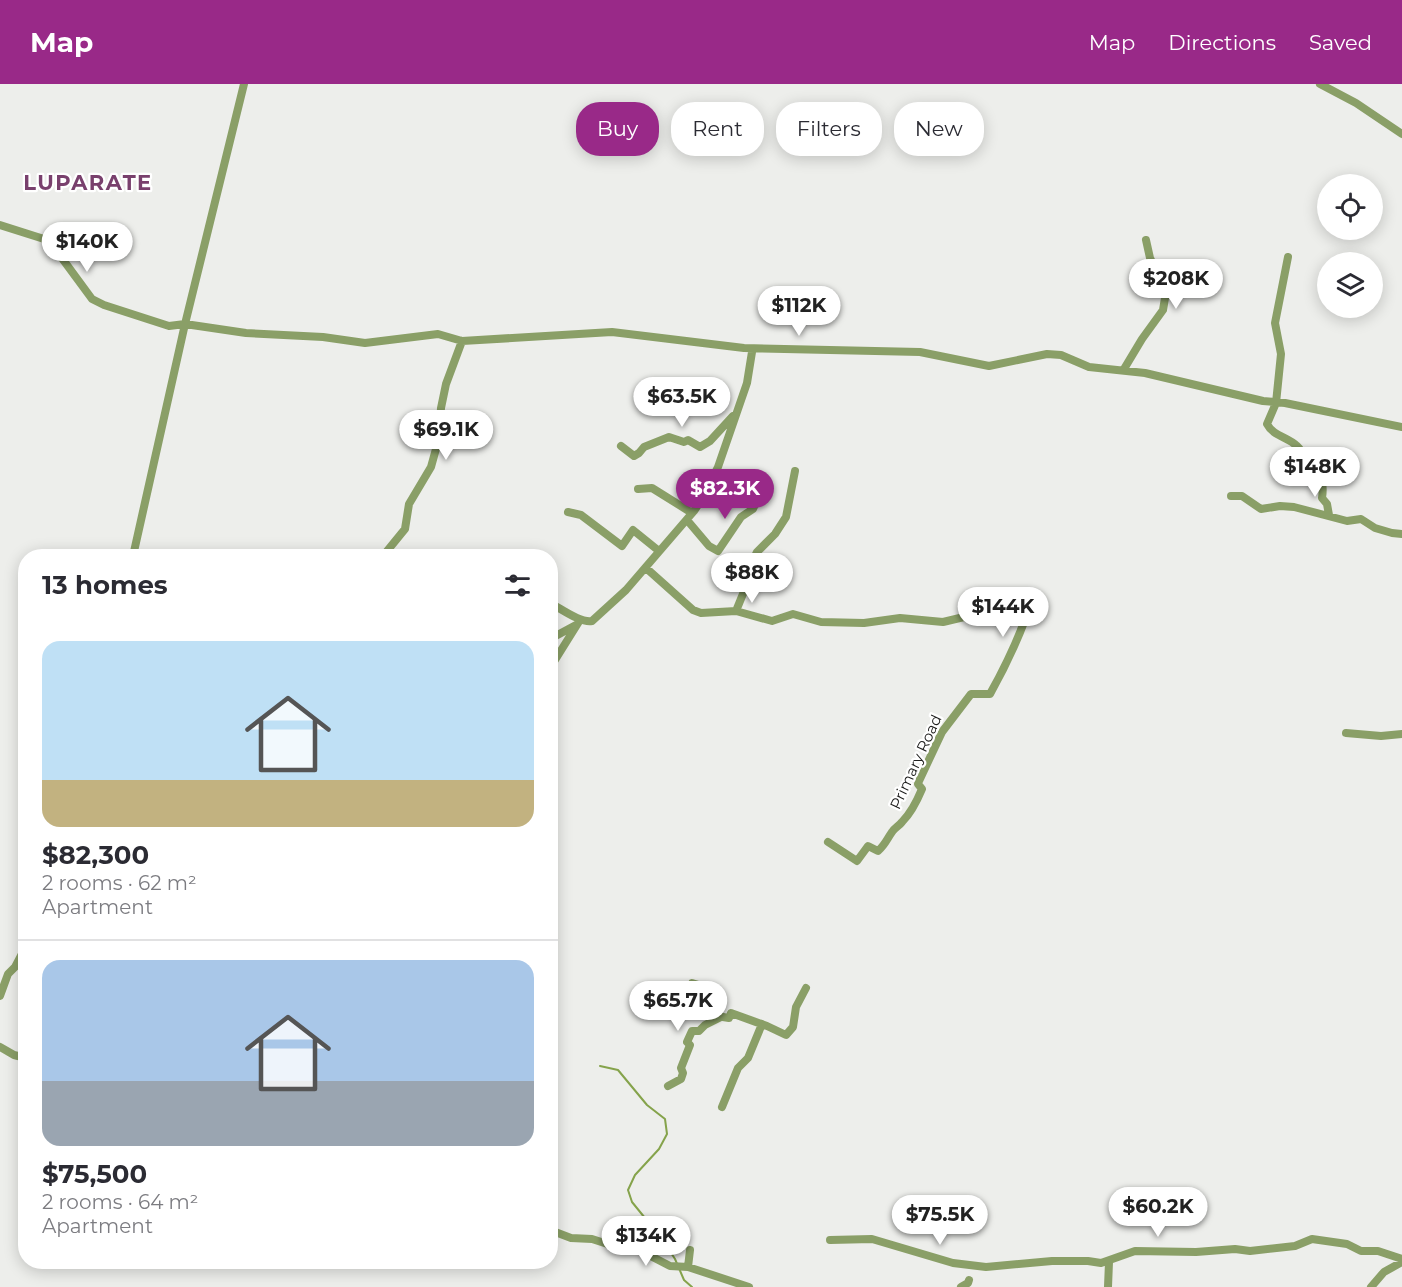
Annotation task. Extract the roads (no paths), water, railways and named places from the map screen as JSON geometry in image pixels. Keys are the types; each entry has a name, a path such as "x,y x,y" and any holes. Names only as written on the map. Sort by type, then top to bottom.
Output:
{"street":[{"path":"135,549 185,324 244,84"},
{"path":"1320,84 1402,134"},
{"path":"0,225 44,239 53,246 92,299 169,326 185,324 246,333 323,337 365,343 438,334 462,341 612,332 751,349 920,351 989,366 1047,354 1061,355 1089,367 1124,369 1276,403 1402,427"},
{"path":"1124,369 1163,310 1166,292 1150,258 1146,240"},
{"path":"1288,257 1275,323 1281,354 1276,403 1266,424 1271,430 1297,445 1319,474 1324,486 1322,498 1327,504 1329,515"},
{"path":"389,549 405,529 409,504 431,467 439,438 441,408 446,384 462,341"},
{"path":"558,634 579,622 592,621 626,590 702,499 718,467 747,383 751,349"},
{"path":"621,446 634,456 644,447 669,437 684,442 688,440 700,447 710,441 736,412"},
{"path":"646,568 693,610 701,614 736,611 747,584 745,578 757,552 776,534 786,517 795,471"},
{"path":"638,489 652,488 690,516 709,546 718,550 741,517 753,508 762,488"},
{"path":"1231,496 1242,496 1261,508 1287,506 1347,521 1362,519 1375,528 1402,534"},
{"path":"568,512 580,515 622,546 633,530 659,551"},
{"path":"558,608 579,622"},
{"name":"Primary Road","path":"736,611 772,621 793,614 821,622 864,623 900,618 943,622 985,612 1019,613 1026,617 1011,655 990,694 971,694 942,732 918,784 922,789 919,797 911,812 893,830 888,840 878,851 868,846 857,861 828,842"},
{"path":"558,655 579,622"},
{"path":"1346,733 1381,736 1402,734"},
{"path":"0,996 8,974 18,961"},
{"path":"702,986 692,983 686,1002 721,1017 729,1018 731,1013 786,1035 793,1027 796,1008 806,988"},
{"path":"668,1086 681,1079 681,1068 690,1045 687,1042 692,1030 699,1031 705,1025 721,1017"},
{"path":"722,1107 738,1068 748,1058 762,1024"},
{"path":"0,1047 18,1056"},
{"path":"558,1233 571,1238 592,1239 616,1247 641,1251 670,1266 688,1267 749,1287"},
{"path":"830,1240 872,1239 953,1263 986,1267 1052,1261 1101,1263 1135,1251 1190,1252 1235,1249 1251,1251 1295,1246 1312,1239 1347,1244 1361,1251 1378,1251 1402,1261"},
{"path":"688,1267 690,1250"},
{"path":"1371,1287 1384,1272 1402,1261"},
{"path":"1108,1287 1109,1262"},
{"path":"961,1287 969,1280"}],"waterway":[{"path":"600,1066 618,1070 647,1105 665,1119 667,1134 659,1149 635,1175 628,1190 632,1202 662,1239 675,1259 684,1280 692,1287"}],"district":[{"name":"LUPARATE","path":"88,183"}]}
